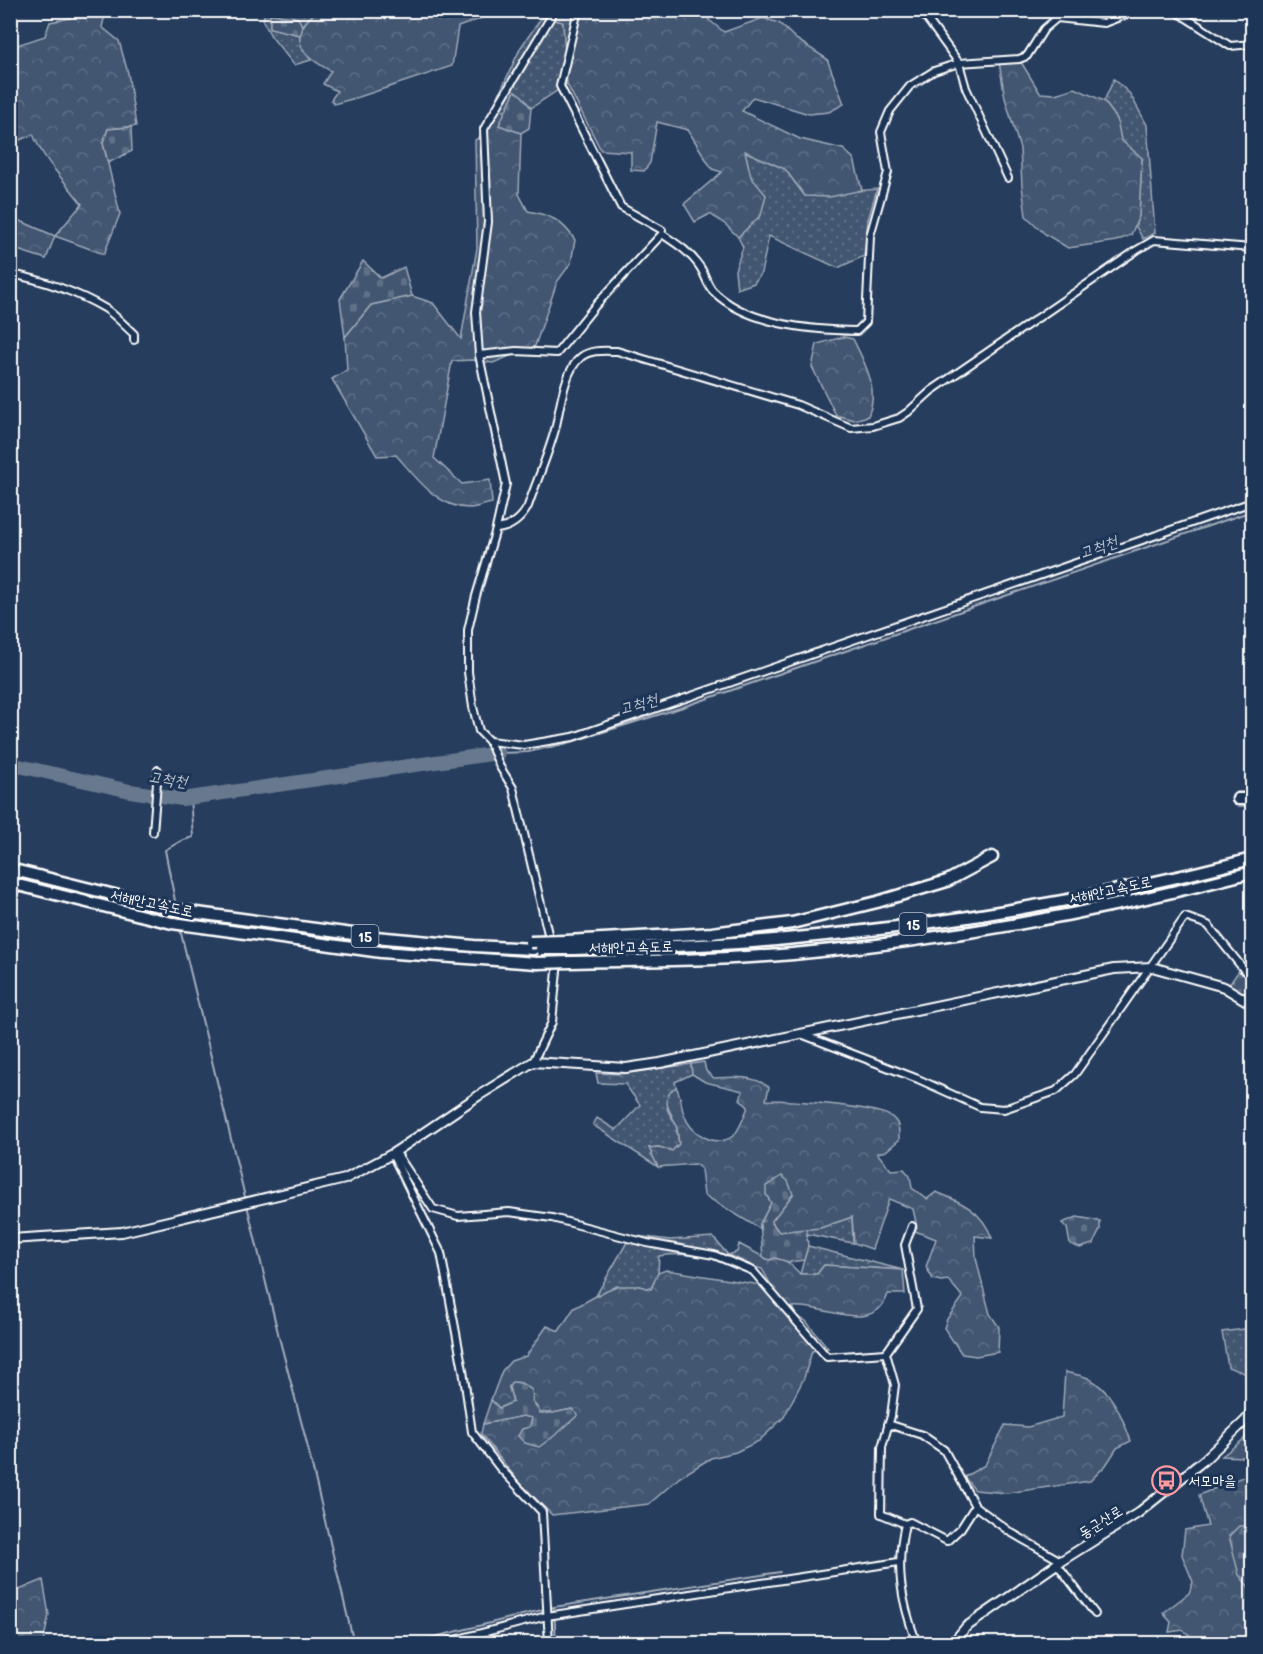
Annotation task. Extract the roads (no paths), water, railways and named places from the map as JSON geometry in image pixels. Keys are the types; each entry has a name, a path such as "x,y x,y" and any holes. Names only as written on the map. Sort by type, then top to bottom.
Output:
{"highway":[{"path":"1238,799 1252,799"},
{"path":"567,945 712,933 792,923 877,902 947,881 992,857"},
{"name":"서해안고속도로","path":"10,869 197,914 375,937 474,946 785,940 929,922 1074,898 1252,859"},
{"name":"서해안고속도로","path":"10,883 172,922 202,927 381,952 537,963 674,960 792,954 932,938 1078,912 1252,872"}],"street":[{"path":"10,1239 122,1232 345,1179 393,1153 533,1062 552,1022 557,970 513,788 490,744 479,731 472,707 468,672 468,630 506,484 479,355 476,312 488,222 484,129 555,10"},
{"path":"578,10 560,86 621,207 662,230"},
{"path":"918,10 959,63 966,88 1008,178"},
{"path":"479,355 516,351 557,353 595,306 662,234 684,248 701,268 712,290 738,309 769,322 837,331 857,331 866,322 870,236 888,172 886,150 881,132 890,111 910,86 934,71 959,63 1019,59 1027,56 1044,29 1057,18 1104,23 1138,10"},
{"path":"1174,10 1230,46 1252,44"},
{"path":"496,529 506,528 524,515 555,427 561,397 574,364 582,355 595,351 617,351 798,405 851,428 873,426 898,418 908,412 931,391 1154,240 1252,248"},
{"path":"10,274 26,276 67,290 107,310 134,334 134,340"},
{"path":"490,744 524,746 573,737 1252,502"},
{"path":"153,832 158,770"},
{"path":"801,1034 918,1079 980,1107 1004,1109 1056,1091 1075,1074 1152,968 1185,917 1208,925 1245,971 1252,974"},
{"path":"533,1062 626,1068 660,1063 1114,969 1152,968 1224,987 1252,1004"},
{"path":"393,1153 433,1209 458,1216 509,1212 552,1218 647,1244 714,1255 753,1271 827,1358 886,1353 917,1309 905,1245 912,1226"},
{"path":"393,1153 441,1252 472,1432 499,1467 542,1512 550,1613 549,1644"},
{"path":"886,1353 895,1385 882,1447 881,1514 905,1524 910,1522 947,1541 961,1528 975,1506"},
{"name":"동군산로","path":"952,1644 966,1627 1059,1562 1138,1513 1204,1460 1246,1420 1252,1410"},
{"path":"888,1424 922,1435 944,1450 975,1506 1010,1532 1059,1562 1095,1614"},
{"path":"905,1524 899,1562 904,1609 916,1641 920,1644"},
{"path":"439,1644 550,1613 899,1562"}],"waterway":[{"name":"고척천","path":"498,753 528,752 568,743 680,708 1252,511"},
{"name":"고척천","path":"10,764 130,791 182,799 498,753"},
{"path":"176,906 165,850 193,837 190,798"},
{"path":"180,929 354,1644"},
{"path":"407,1644 554,1607 780,1572"},
{"path":"554,1607 556,1644"}],"place":[{"name":"서모마을","path":"1167,1480"}]}
